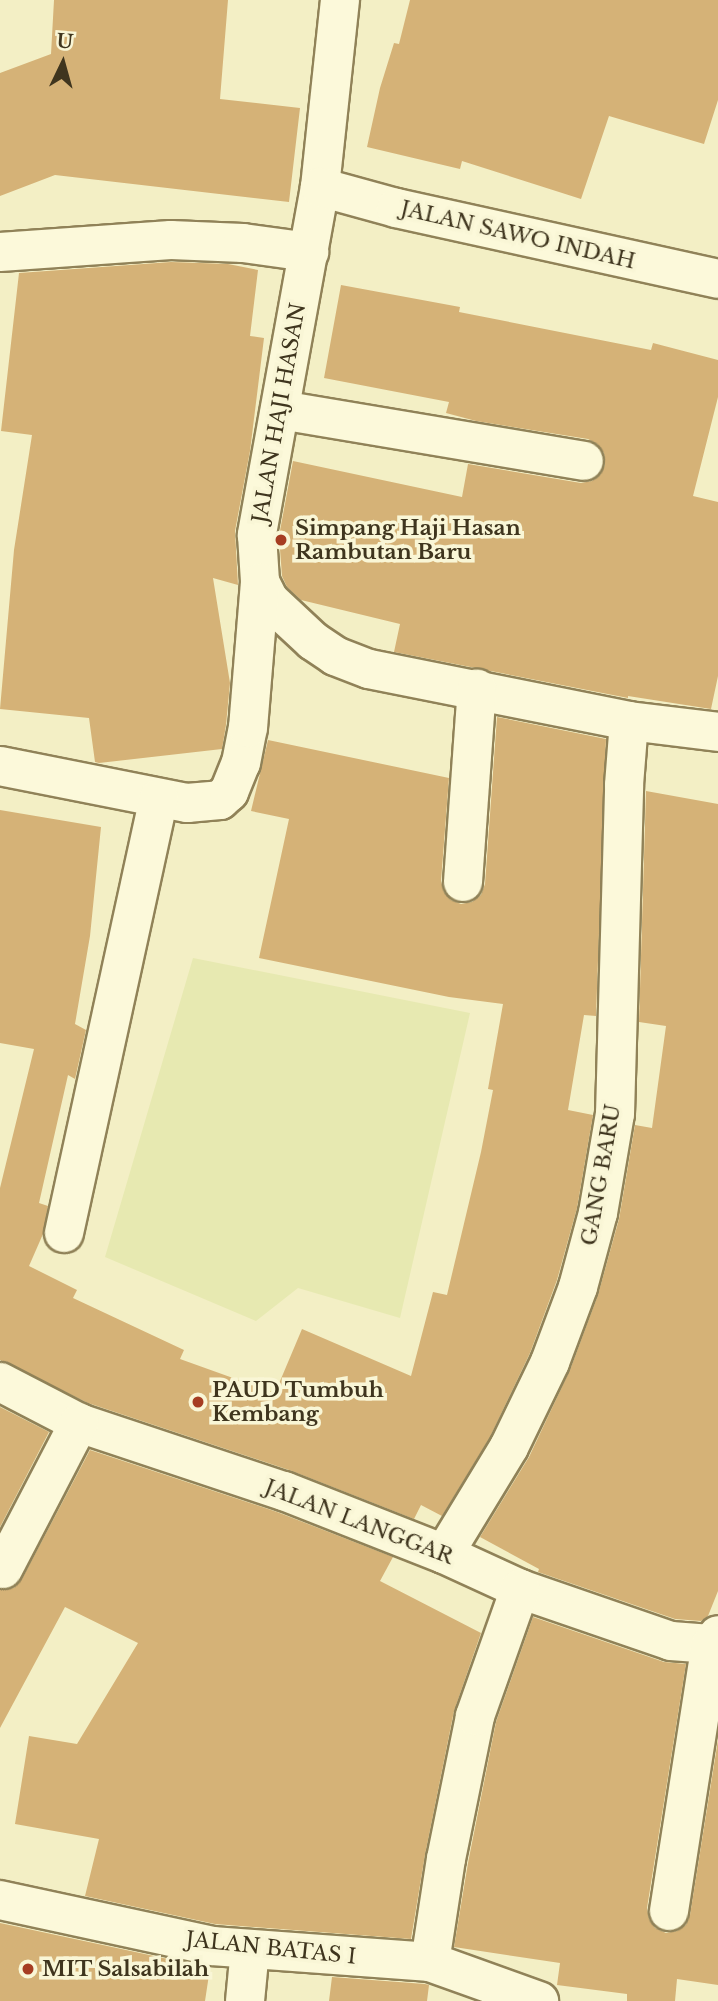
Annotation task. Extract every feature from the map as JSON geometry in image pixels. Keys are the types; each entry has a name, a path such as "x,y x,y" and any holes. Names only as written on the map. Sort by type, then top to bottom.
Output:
{"street":[{"name":"JALAN HAJI HASAN","path":"0,766 159,798 206,803 229,792 236,780 248,728 260,582 257,535 320,187 340,0"},
{"name":"JALAN SAWO INDAH","path":"320,187 396,208 718,279"},
{"path":"0,252 171,240 243,243 309,252"},
{"path":"279,410 584,461"},
{"path":"260,582 269,600 289,621 335,656 369,669 629,721 718,732"},
{"path":"463,883 477,689"},
{"name":"GANG BARU","path":"444,1554 509,1447 550,1362 578,1287 598,1213 615,1114 624,785 629,721"},
{"path":"64,1233 159,798"},
{"name":"JALAN LANGGAR","path":"0,1382 79,1423 284,1491 444,1554 520,1590 671,1641 715,1639"},
{"path":"3,1569 79,1423"},
{"path":"430,1962 446,1859 475,1716 520,1590"},
{"path":"669,1911 715,1639"},
{"name":"JALAN BATAS I","path":"0,1900 212,1946 430,1962 539,2001"},
{"path":"244,2001 250,1949"}],"green space":[{"path":"193,958 470,1013 400,1318 298,1288 256,1321 105,1257"}],"building":[{"path":"54,0 228,0 220,99 300,108 289,202 55,175 0,196 0,73 51,54"},
{"path":"410,0 718,0 718,100 704,144 609,116 581,199 462,161 460,169 367,147 380,88 394,43 399,44"},
{"path":"171,262 228,264 258,270 250,336 264,338 250,451 235,531 238,585 213,578 230,683 226,725 222,749 99,763 95,762 89,718 0,709 14,550 32,435 1,431 19,273"},
{"path":"341,285 460,307 459,312 651,350 653,343 718,360 718,397 693,496 718,502 718,676 711,709 628,698 394,652 400,624 301,600 287,587 282,576 279,536 293,461 462,497 468,464 581,483 592,481 600,475 605,465 604,453 597,444 588,439 476,421 446,413 449,402 324,378"},
{"path":"497,717 606,739 596,1016 584,1015 568,1110 593,1115 577,1208 557,1280 530,1353 490,1437 442,1516 421,1505 414,1519 292,1471 88,1403 0,1360 0,1188 34,1049 0,1043 0,810 101,827 90,936 75,1024 86,1030 75,1079 68,1075 39,1203 48,1206 43,1234 29,1266 77,1290 73,1298 184,1350 180,1359 275,1393 302,1329 411,1376 433,1292 447,1295 493,1090 488,1089 503,1004 449,997 259,958 289,819 251,811 268,740 449,778 441,881 444,892 451,900 461,904 472,902 481,895 485,884"},
{"path":"646,791 718,804 718,1591 708,1616 701,1621 675,1619 538,1572 539,1569 480,1537 529,1457 570,1370 598,1295 619,1219 635,1125 652,1128 666,1026 639,1022"},
{"path":"0,1407 49,1432 0,1527"},
{"path":"90,1450 277,1512 393,1557 380,1581 481,1633 454,1711 411,1939 215,1924 85,1896 99,1839 15,1824 29,1736 77,1744 138,1643 65,1607 0,1728 0,1590 14,1588 22,1579"},
{"path":"533,1617 664,1662 686,1664 647,1908 649,1919 655,1928 666,1933 677,1931 686,1925 690,1915 718,1740 718,1985 677,1979 675,2001 627,2001 627,1994 557,1985 560,1963 454,1947 496,1722"},
{"path":"0,1923 210,1968 205,2001 0,2001"},
{"path":"332,1977 429,1985 427,2001 329,2001"}],"place":[{"name":"Simpang Haji Hasan Rambutan Baru","path":"281,540"},
{"name":"PAUD Tumbuh Kembang","path":"198,1402"},
{"name":"MIT Salsabilah","path":"28,1969"}]}
